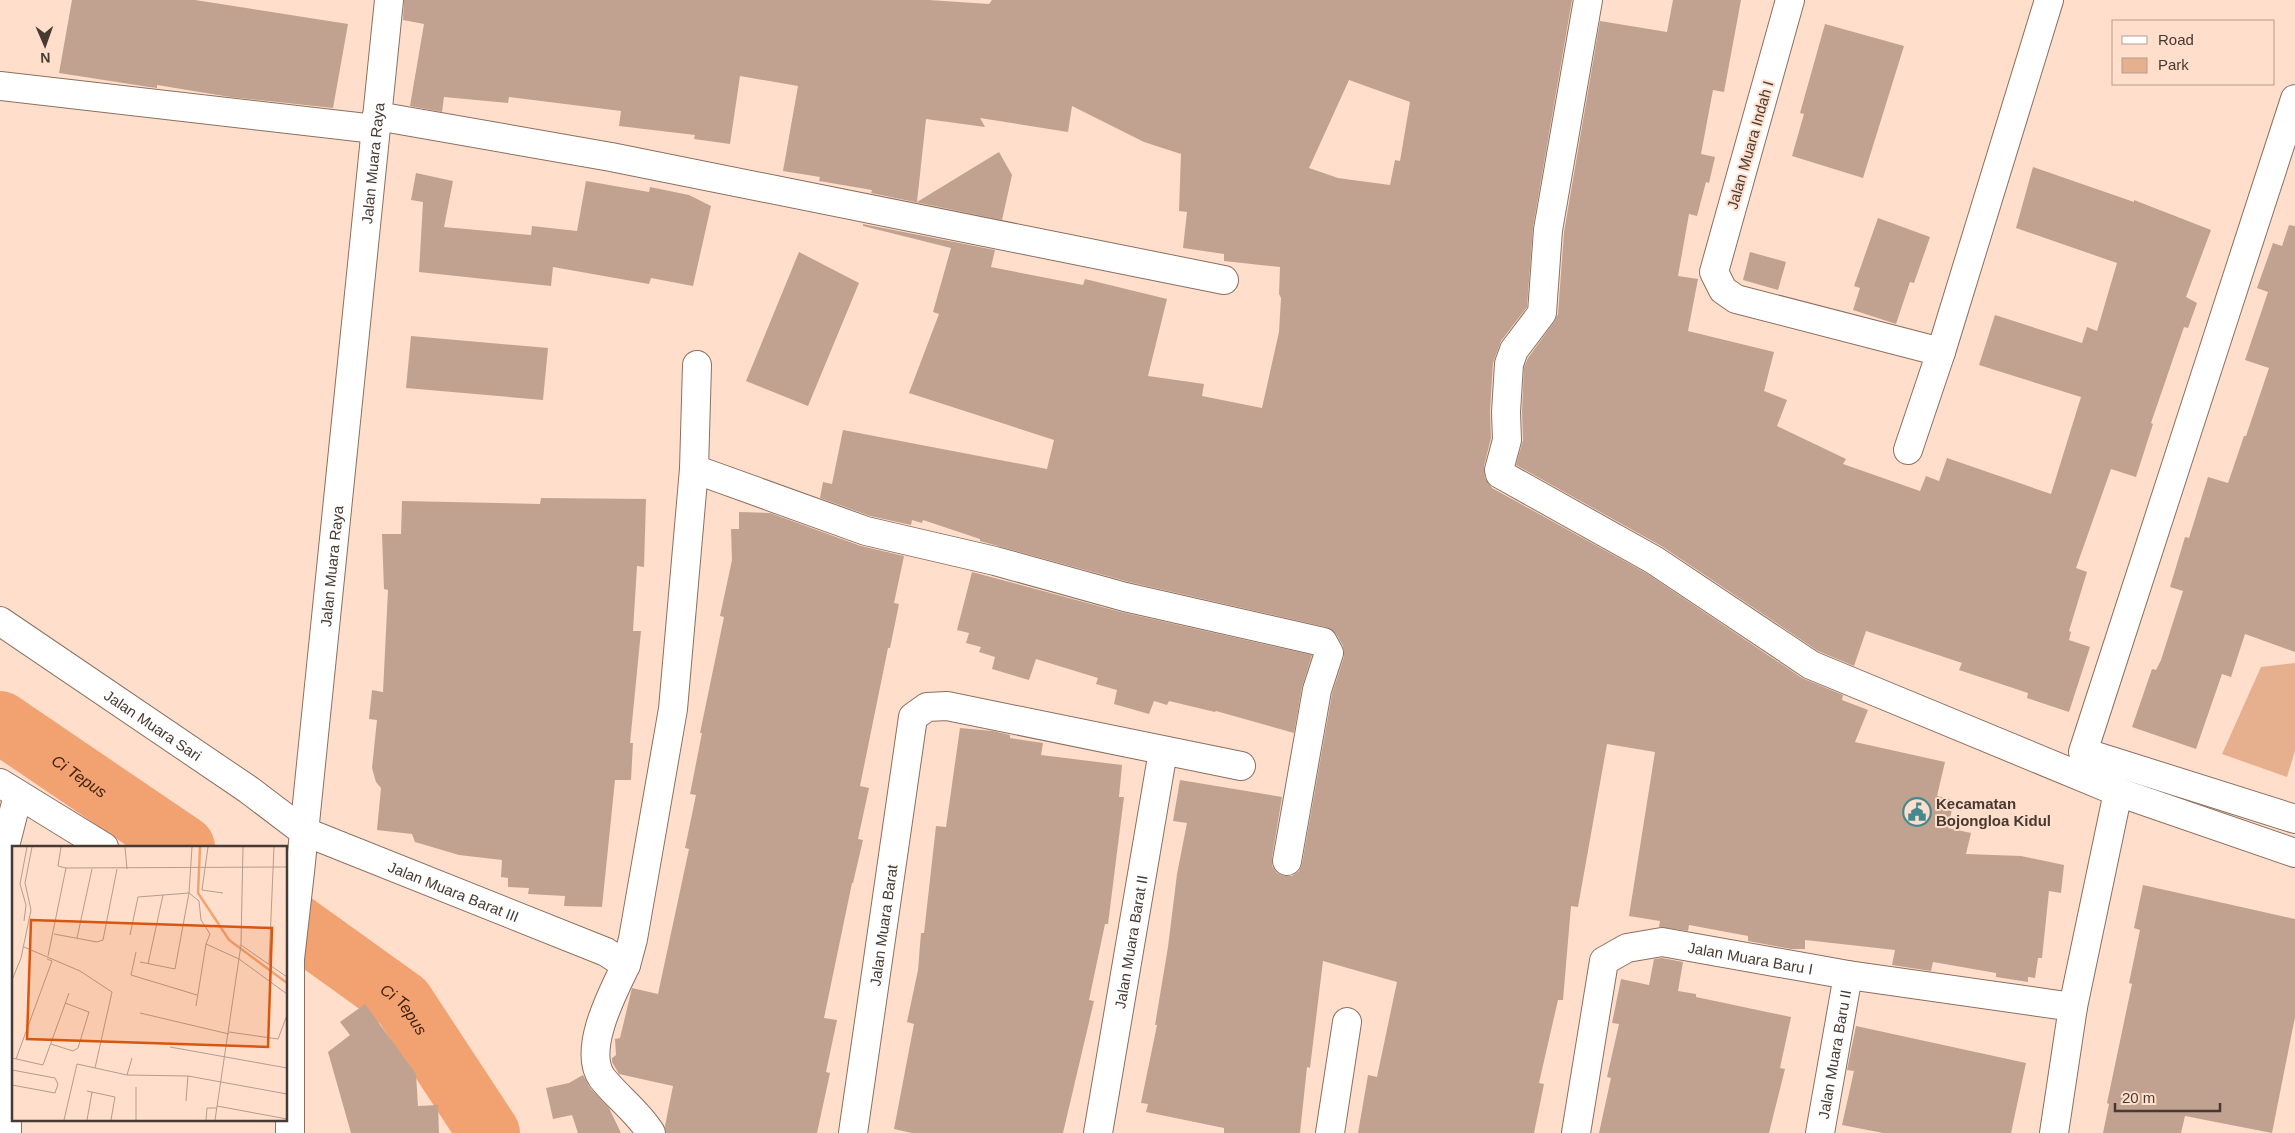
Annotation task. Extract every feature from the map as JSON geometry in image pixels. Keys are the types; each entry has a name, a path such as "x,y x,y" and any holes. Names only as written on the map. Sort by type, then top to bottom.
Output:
{"street":[{"name":"Jalan Muara Raya","path":"290,1133 289,950 300,872 389,0"},
{"path":"1588,0 1548,230 1542,313 1514,350 1509,364 1506,412 1507,440 1499,470 1500,474 1505,479 1654,560 1811,665 2118,792 2295,853"},
{"name":"Jalan Muara Indah I","path":"1790,0 1714,272 1723,290 1736,299 1941,352"},
{"path":"1908,450 1941,352 2050,0"},
{"path":"0,86 376,123 621,159 1224,280"},
{"path":"2295,99 2083,752 2295,819"},
{"path":"651,1133 601,1076 594,1053 616,958 634,938 673,709 694,469 697,365"},
{"path":"694,469 866,531 995,561 1143,601 1322,642 1329,653 1317,690 1287,861"},
{"name":"Jalan Muara Sari","path":"0,621 249,790 303,831"},
{"name":"Jalan Muara Barat","path":"853,1133 913,717 928,708 947,706 1164,751"},
{"path":"1164,751 1241,766"},
{"name":"Jalan Muara Barat II","path":"1098,1133 1164,751"},
{"path":"7,1133 5,846 9,789 102,846"},
{"path":"2054,1133 2073,1007 2118,792"},
{"name":"Jalan Muara Barat III","path":"303,831 616,958"},
{"name":"Jalan Muara Baru I","path":"1576,1133 1604,961 1627,948 1662,942 1848,975 2073,1007"},
{"name":"Jalan Muara Baru II","path":"1820,1133 1848,975"},
{"path":"1330,1133 1347,1022"}],"green space":[{"path":"2295,663 2295,751 2287,777 2222,754 2261,667"}],"building":[{"path":"72,0 195,0 348,24 333,108 230,97 157,85 157,88 149,87 59,73"},
{"path":"404,0 929,0 989,4 992,0 1572,0 1533,227 1527,307 1501,341 1493,363 1490,411 1491,438 1484,466 1485,478 1492,488 1646,573 1802,678 1843,695 1842,700 1868,710 1855,742 1945,762 1937,796 1954,800 1948,828 1971,833 1966,854 2021,856 2064,865 2061,893 2049,891 2042,958 2038,958 2035,978 2028,977 2028,982 1996,977 1996,973 1933,962 1931,971 1892,965 1895,950 1805,940 1805,949 1791,949 1748,941 1748,936 1689,925 1688,931 1659,927 1660,921 1629,916 1655,752 1607,744 1578,907 1571,906 1563,1000 1558,1000 1539,1083 1544,1084 1534,1133 1358,1133 1368,1075 1377,1077 1397,982 1323,961 1310,1068 1307,1067 1300,1133 1224,1133 1224,1128 1146,1112 1148,1104 1141,1103 1157,1025 1155,1025 1168,947 1177,874 1187,823 1173,821 1180,780 1282,797 1272,866 1277,873 1284,876 1292,876 1299,871 1302,864 1332,694 1344,657 1343,646 1336,634 1326,627 1129,582 980,541 980,539 923,520 922,523 912,520 911,525 870,516 820,498 823,482 832,484 843,430 1047,469 1054,440 909,393 939,314 933,312 951,248 863,226 863,224 995,250 991,267 1083,285 1085,279 1167,299 1148,376 1204,384 1202,396 1262,408 1279,332 1280,267 1224,261 1224,254 1183,248 1187,212 1179,211 1181,154 1144,142 1072,106 1068,132 980,118 985,127 926,119 917,202 999,152 1012,175 1002,220 871,193 872,190 819,181 820,177 783,171 798,86 740,76 730,144 694,139 695,135 619,126 621,111 509,97 508,103 444,97 442,112 410,106 424,24 403,20","holes":["1349,80 1410,102 1400,161 1395,160 1390,185 1338,178 1309,168"]},
{"path":"1673,0 1741,0 1724,92 1713,90 1701,154 1715,157 1709,183 1706,182 1697,216 1689,214 1678,276 1698,279 1688,331 1774,352 1764,391 1787,400 1777,426 1846,459 1843,464 1920,491 1926,476 1939,481 1947,458 2051,494 2081,397 1979,365 1995,315 2082,343 2087,327 2097,331 2117,263 2016,228 2033,167 2134,202 2134,200 2211,230 2186,297 2197,303 2188,328 2184,327 2151,423 2153,424 2136,477 2111,469 2076,568 2087,572 2069,631 2071,632 2069,640 2090,647 2069,712 2027,698 2028,693 1959,670 1962,663 1866,631 1854,666 1818,651 1663,547 1516,465 1523,440 1524,367 1558,314 1564,232 1600,21 1667,32"},
{"path":"1825,24 1904,46 1863,178 1792,156 1804,114 1800,113"},
{"path":"416,173 453,181 444,227 531,235 532,226 577,231 586,181 649,192 650,187 689,195 711,206 693,286 651,278 649,284 553,267 551,286 419,272 423,202 411,200"},
{"path":"1878,218 1930,237 1914,283 1910,282 1896,324 1853,310 1860,288 1854,286"},
{"path":"2289,225 2295,226 2295,652 2245,634 2231,677 2222,674 2196,749 2132,727 2152,669 2156,670 2161,660 2183,591 2170,587 2185,537 2189,538 2208,477 2228,483 2269,368 2245,360 2268,292 2257,288 2273,243 2282,246"},
{"path":"799,252 859,283 808,406 746,381"},
{"path":"1750,252 1786,262 1778,290 1743,280"},
{"path":"411,336 548,348 543,400 406,388"},
{"path":"541,498 646,499 644,567 637,566 633,631 641,631 630,743 633,743 631,780 615,780 602,907 564,906 565,896 528,894 529,888 508,887 508,878 501,877 502,860 459,855 415,842 412,834 377,830 381,788 376,782 372,768 377,720 369,719 372,690 383,692 388,590 384,589 382,534 401,534 402,501 540,504"},
{"path":"739,512 770,513 861,546 904,556 894,603 899,604 890,648 888,648 860,786 869,788 858,839 863,840 852,883 824,1018 837,1020 826,1072 830,1073 817,1133 666,1133 665,1126 673,1086 619,1074 612,1062 612,1058 616,1055 615,1039 620,1038 632,988 658,994 689,849 685,848 696,795 690,794 702,733 700,733 724,617 720,616 732,560 731,529 739,529"},
{"path":"972,572 1121,612 1312,655 1302,687 1294,733 1216,711 1169,701 1167,705 1154,701 1149,714 1114,704 1117,690 1096,684 1098,678 1036,659 1029,680 992,669 995,657 979,652 981,647 966,643 969,633 957,630"},
{"path":"960,728 993,731 1010,735 1010,738 1043,743 1041,755 1122,765 1119,797 1124,797 1108,924 1105,924 1089,1000 1094,1001 1063,1133 912,1133 894,1129 914,1024 907,1022 918,970 921,933 924,933 936,826 946,827"},
{"path":"2143,885 2295,919 2295,1017 2272,1133 2185,1116 2181,1133 2103,1133 2109,1104 2107,1103 2132,984 2129,983 2140,930 2134,928"},
{"path":"1662,958 1683,962 1678,991 1696,994 1696,997 1791,1017 1780,1068 1785,1069 1769,1133 1599,1133 1611,1078 1607,1077 1619,1024 1612,1023 1621,979 1649,985 1654,959"},
{"path":"365,1004 416,1074 418,1106 438,1105 439,1133 351,1133 328,1052 350,1035 340,1022"},
{"path":"1856,1026 2026,1063 2011,1133 1883,1133 1842,1125 1854,1071 1847,1070"},
{"path":"583,1075 590,1088 609,1108 621,1133 578,1133 572,1115 553,1119 546,1088 569,1083"}],"waterway":[{"name":"Ci Tepus","path":"0,722 183,846"},
{"name":"Ci Tepus","path":"288,919 403,1002 489,1133"}],"place":[{"name":"Kecamatan Bojongloa Kidul","path":"1917,812"}]}
